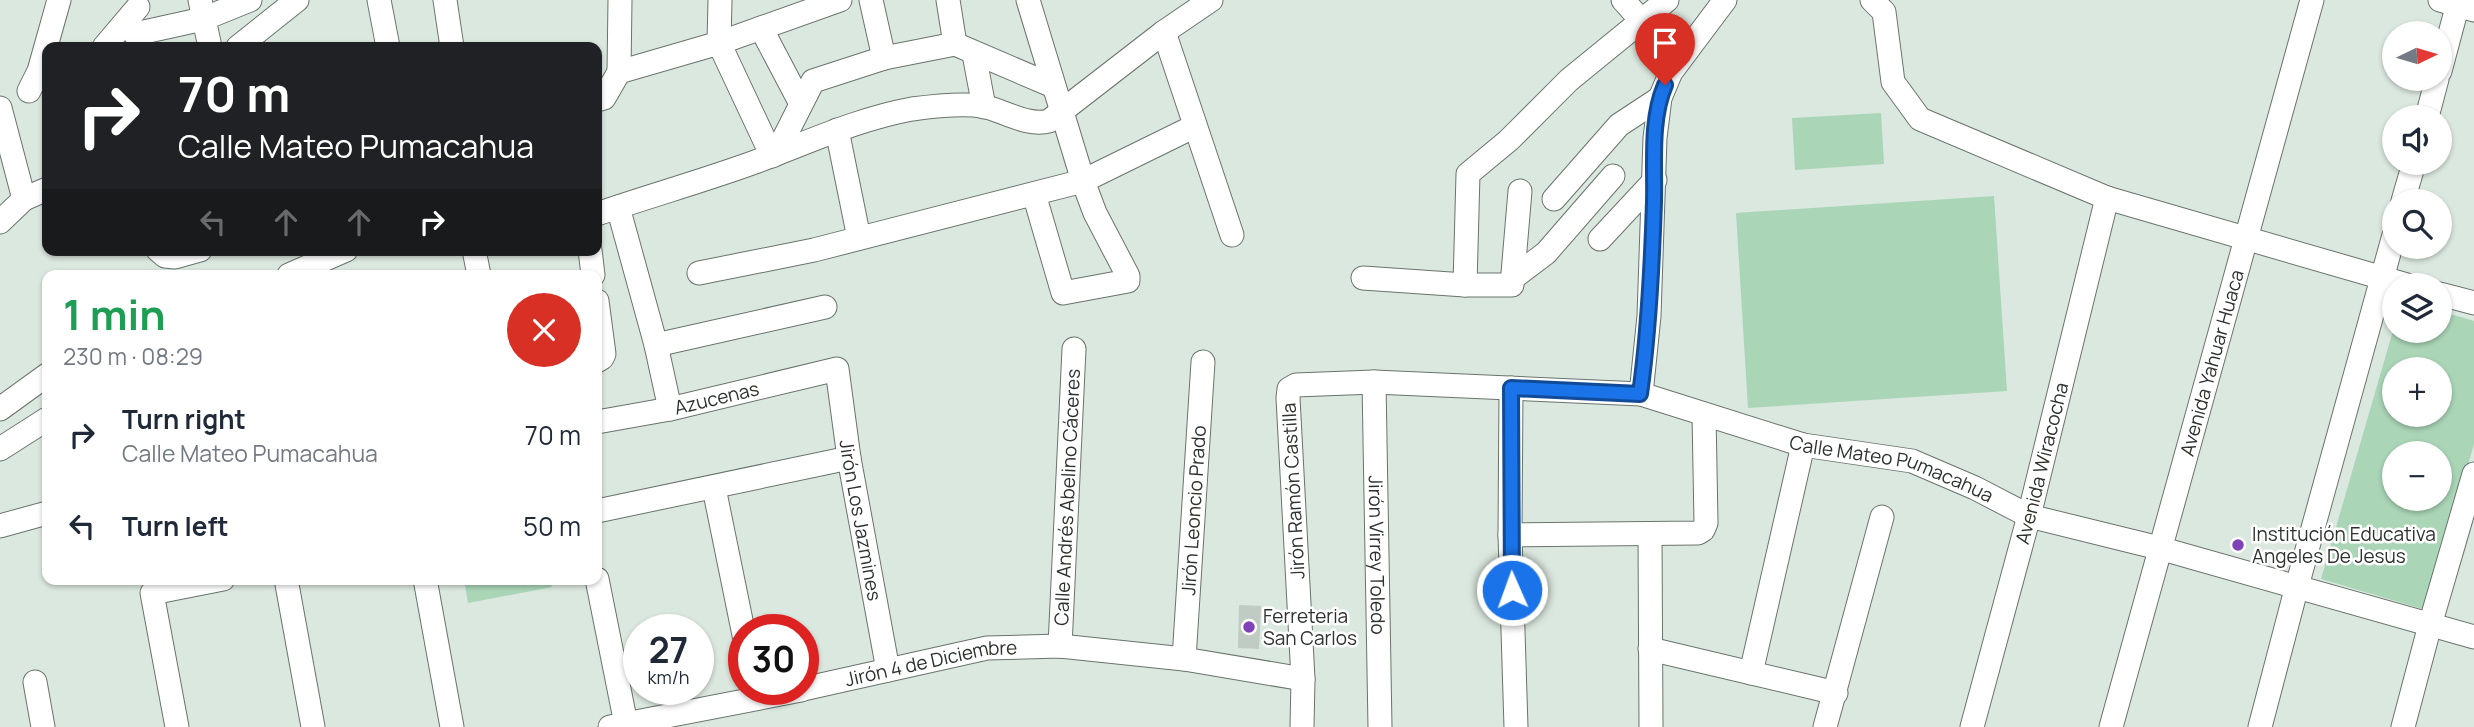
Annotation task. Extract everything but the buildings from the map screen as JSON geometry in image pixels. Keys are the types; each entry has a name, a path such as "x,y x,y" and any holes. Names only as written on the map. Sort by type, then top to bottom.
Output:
{"street":[{"path":"47,42 59,0"},
{"path":"134,41 201,9 250,0"},
{"path":"242,42 273,8 297,0"},
{"path":"380,0 387,42"},
{"path":"445,0 451,42"},
{"path":"602,99 619,72 620,0"},
{"path":"720,0 719,43 774,155"},
{"path":"871,0 884,58"},
{"path":"948,0 984,107"},
{"path":"1028,0 1083,181 1095,213 1128,276 1128,281 1063,293 1034,194"},
{"path":"670,409 656,345 607,210 774,155 872,118 915,109 968,105 1041,123 1049,121 1164,32 1211,0"},
{"path":"1623,0 1641,20"},
{"path":"1465,285 1468,174 1509,139 1569,80 1667,0"},
{"path":"1640,394 1649,316 1655,138 1660,98 1671,72 1725,0"},
{"path":"1872,0 1884,12 1893,82 1920,119 2106,198 2382,279 2260,727"},
{"name":"Avenida Yahuar Huaca","path":"2111,727 2312,0"},
{"path":"619,72 719,43 830,1"},
{"path":"134,41 138,3"},
{"path":"108,42 138,3"},
{"path":"2452,26 2458,4"},
{"path":"201,9 209,42"},
{"path":"761,28 801,104"},
{"path":"1164,32 1232,235"},
{"path":"774,155 810,85 817,78 884,58 965,49 1053,86"},
{"path":"0,98 38,88 42,60"},
{"path":"1553,199 1619,125 1660,98"},
{"path":"0,108 24,199"},
{"path":"699,273 859,238 1083,181 1195,126"},
{"path":"838,130 859,238"},
{"path":"1514,277 1546,253 1613,176"},
{"path":"1600,239 1655,180"},
{"path":"0,222 24,199 42,191"},
{"path":"1363,278 1509,287 1514,277 1520,191"},
{"name":"Avenida Wiracocha","path":"1972,727 2029,516 2106,198"},
{"path":"300,270 332,256"},
{"path":"2452,297 2474,303"},
{"path":"656,345 825,307"},
{"path":"602,339 602,358"},
{"name":"Calle Andrés Abelino Cáceres","path":"1060,646 1074,349"},
{"name":"Jirón Leoncio Prado","path":"1184,659 1202,362"},
{"name":"Azucenas","path":"602,421 670,409 837,369"},
{"name":"Jirón Los Jazmines","path":"837,369 849,458 888,670"},
{"path":"0,409 42,379"},
{"name":"Calle Mateo Pumacahua","path":"1296,385 1374,382 1640,394 1803,445 1912,461 1975,488 2029,516 2159,548 2474,637"},
{"name":"Jirón Virrey Toledo","path":"1374,382 1380,727"},
{"name":"Jirón Ramón Castilla","path":"1296,385 1289,389 1287,398 1303,678 1302,727"},
{"path":"1511,388 1510,536 1516,727"},
{"path":"1510,536 1650,535 1698,533 1703,530 1706,523 1704,414"},
{"path":"0,449 42,422"},
{"path":"1751,673 1803,445"},
{"path":"602,510 849,458"},
{"path":"2403,727 2474,474"},
{"path":"714,488 740,614"},
{"path":"0,526 42,514"},
{"path":"1825,727 1882,517"},
{"path":"1650,535 1651,727"},
{"path":"177,727 152,593 193,585"},
{"path":"287,585 313,727"},
{"path":"426,585 452,727"},
{"path":"598,585 618,726"},
{"name":"Jirón 4 de Diciembre","path":"819,685 987,649 1060,646 1184,659 1303,678"},
{"path":"1650,649 1836,693"},
{"path":"35,682 43,727"},
{"name":"Jirón 4 de Diciembre","path":"618,726 728,701"}],"green space":[{"path":"1881,113 1884,164 1795,170 1792,118"},
{"path":"1994,196 2007,391 1748,408 1736,213"},
{"path":"2452,315 2474,321 2474,444 2426,610 2321,579 2382,368 2382,427 2452,427 2452,357 2385,357 2389,343 2452,343"},
{"path":"465,585 552,587 468,603"}],"place":[{"name":"Institución Educativa Angeles De Jesus","path":"2238,545"},
{"name":"Ferreteria San Carlos","path":"1249,627"}],"route":[{"path":"1512,590 1511,388 1640,394 1649,316 1655,138 1660,98 1665,85"}]}
